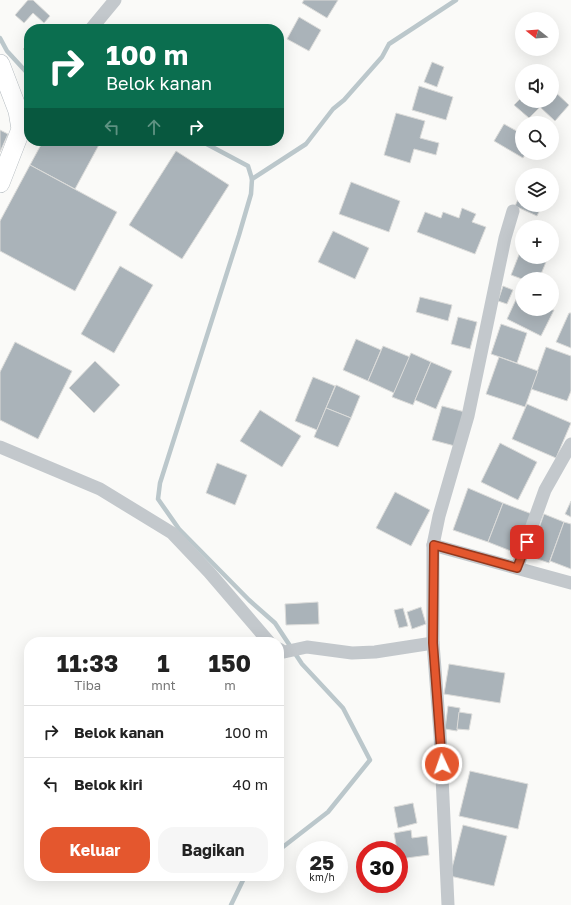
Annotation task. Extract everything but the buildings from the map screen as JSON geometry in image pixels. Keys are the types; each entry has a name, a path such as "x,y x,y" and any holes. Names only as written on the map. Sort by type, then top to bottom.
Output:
{"street":[{"path":"95,24 115,0"},
{"path":"0,64 18,111 24,122"},
{"path":"0,183 24,126"},
{"path":"448,905 440,734 433,643 434,545 439,516 468,416 505,238 513,211"},
{"path":"517,568 545,490 571,444"},
{"path":"0,446 100,489 172,533 209,572 266,637"},
{"path":"434,545 571,583"},
{"path":"284,651 307,647 352,653 375,652 433,643"}],"waterway":[{"path":"252,179 306,144 333,109 344,100 382,57 389,44 456,0"},
{"path":"0,38 7,51 24,70"},
{"path":"210,146 248,166 252,179 251,194 160,483 158,499 179,529 249,600 275,623 302,664 343,708 370,760 328,812 284,846"},
{"path":"231,905 243,881"}],"route":[{"path":"442,764 433,643 434,545 517,568 527,542"}]}
